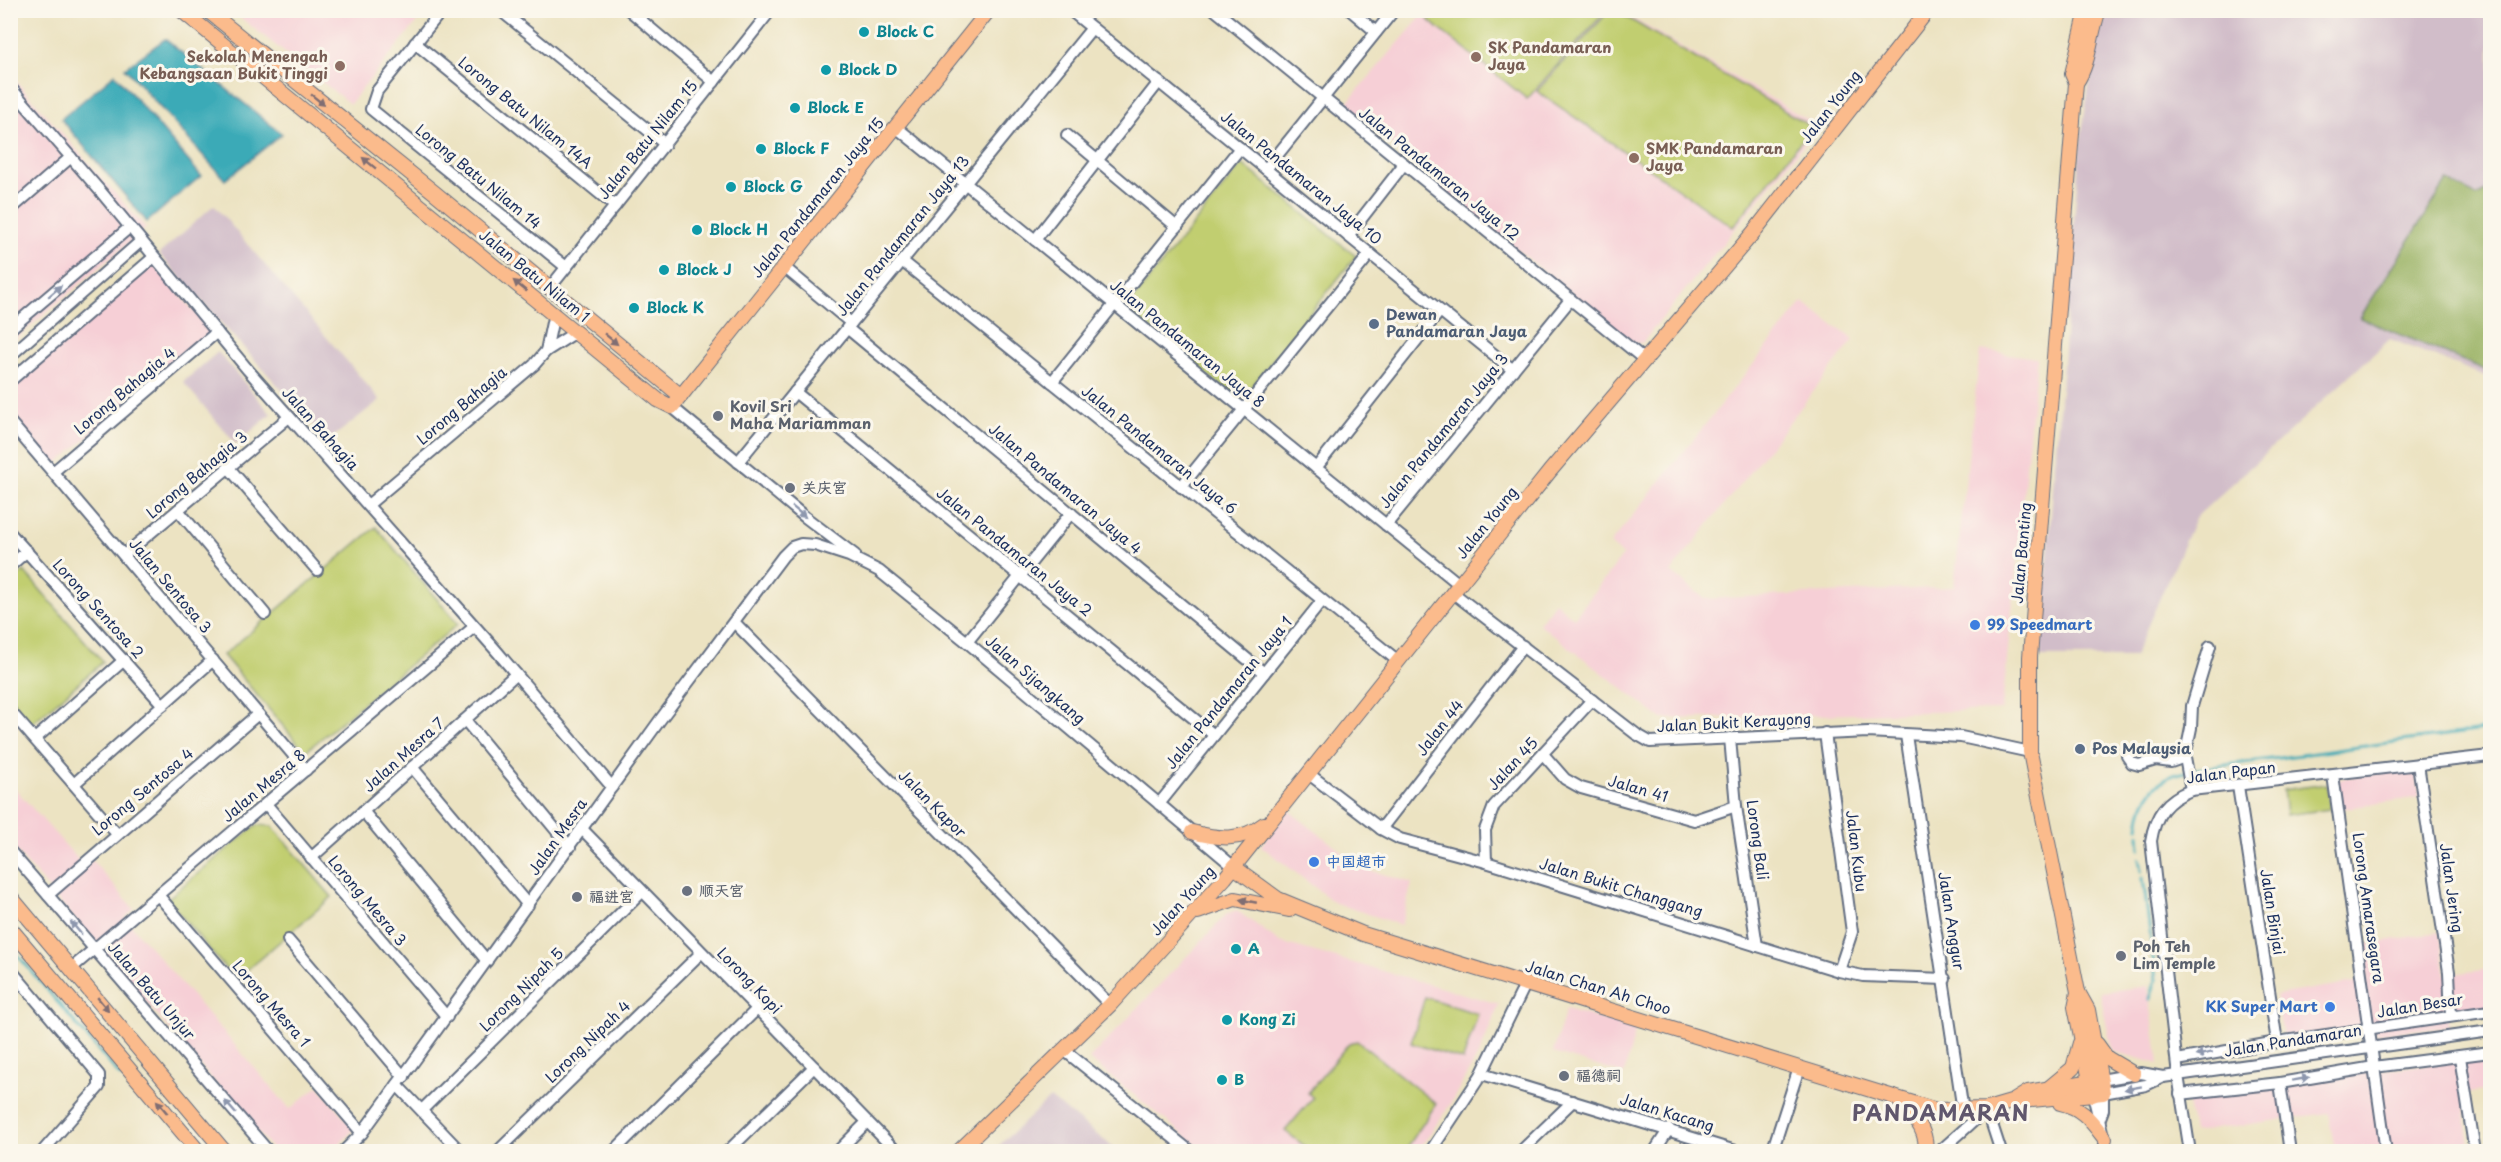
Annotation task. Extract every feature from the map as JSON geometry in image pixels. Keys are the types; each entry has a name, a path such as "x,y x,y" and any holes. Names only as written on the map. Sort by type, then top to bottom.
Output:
{"main road":[{"name":"Jalan Batu Nilam 1","path":"181,10 658,400 676,401"},
{"name":"Jalan Batu Nilam 1","path":"207,10 435,193 549,289 676,401"},
{"name":"Jalan Pandamaran Jaya 15","path":"676,401 989,10"},
{"name":"Jalan Young","path":"958,1152 1110,1005 1234,867 1550,471 1753,233 1928,10"},
{"name":"Jalan Banting","path":"2086,11 2072,74 2076,83 2030,657 2030,752 2078,992 2075,1007 2088,1040 2097,1087"},
{"path":"424,207 435,193"},
{"path":"1192,832 1232,839 1258,829 1275,816"},
{"name":"Jalan Chan Ah Choo","path":"1234,867 1278,899 1363,934 1897,1099 1936,1110 1963,1112"},
{"path":"10,896 73,968 225,1152"},
{"path":"1194,914 1235,899 1326,919"},
{"path":"10,928 200,1152"},
{"path":"2048,1094 2073,1068 2088,1040 2107,1058 2140,1073"},
{"path":"1963,1112 1987,1109 2011,1102 2028,1092 2048,1094 2097,1087"},
{"path":"2048,1094 2084,1112 2106,1145"},
{"path":"1897,1099 1910,1111 1921,1130 1925,1152"}],"street":[{"path":"415,43 442,10"},
{"path":"500,10 665,144"},
{"path":"629,10 714,82"},
{"name":"Jalan Pandamaran Jaya 10","path":"1070,10 1513,370"},
{"name":"Jalan Pandamaran Jaya 12","path":"1215,10 1645,360"},
{"path":"1350,10 1376,32"},
{"path":"1266,169 1394,10"},
{"name":"Jalan Batu Nilam 15","path":"549,289 714,82 765,12"},
{"name":"Jalan Pandamaran Jaya 13","path":"738,462 1092,28"},
{"name":"Lorong Batu Nilam 14","path":"415,43 377,91 371,109 566,267"},
{"name":"Lorong Batu Nilam 14A","path":"415,43 615,206"},
{"path":"1035,240 1159,82"},
{"name":"Jalan Bahagia","path":"10,87 289,417 516,674 612,787"},
{"name":"Jalan Pandamaran Jaya 8","path":"896,127 1317,468 1386,525 1456,588"},
{"path":"1067,135 1177,227"},
{"path":"1052,382 1240,148"},
{"path":"10,210 71,157"},
{"path":"1348,236 1404,164"},
{"path":"10,329 130,227"},
{"path":"10,356 141,242"},
{"path":"1181,487 1370,254"},
{"path":"10,381 154,257"},
{"name":"Jalan Pandamaran Jaya 6","path":"902,261 1398,661"},
{"name":"Jalan Pandamaran Jaya 4","path":"784,267 1071,513 1264,673"},
{"name":"Jalan Pandamaran Jaya 3","path":"1386,525 1570,300"},
{"path":"1317,468 1440,311"},
{"path":"546,351 554,313"},
{"name":"Lorong Bahagia 4","path":"53,472 217,332"},
{"name":"Lorong Bahagia","path":"368,505 534,365 546,351 576,332"},
{"name":"Jalan Pandamaran Jaya 2","path":"795,392 1214,735"},
{"name":"Jalan Batu Nilam 1","path":"676,401 738,462 868,564"},
{"name":"Lorong Bahagia 3","path":"124,555 289,417"},
{"name":"Jalan Sentosa 3","path":"10,422 306,770"},
{"path":"230,468 317,570"},
{"path":"178,510 265,614"},
{"path":"967,642 1071,513"},
{"name":"Lorong Sentosa 2","path":"10,533 162,705"},
{"name":"Jalan Sijangkang","path":"801,544 835,551 868,564 967,642 1234,867"},
{"name":"Jalan Mesra","path":"343,1152 362,1133 401,1081 660,720 735,623 783,556 792,547 801,544"},
{"path":"10,566 27,551"},
{"name":"Jalan Bukit Kerayong","path":"1456,588 1523,646 1650,742 1825,733 1906,735 1961,737 2030,752"},
{"name":"Jalan Pandamaran Jaya 1","path":"1159,804 1322,601"},
{"name":"Jalan Kapor","path":"735,623 1110,1005"},
{"name":"Jalan Mesra 8","path":"73,968 474,627"},
{"name":"Jalan 44","path":"1381,829 1523,646"},
{"path":"2190,785 2186,761 2192,706 2210,646"},
{"path":"35,740 124,660"},
{"path":"74,784 213,660"},
{"name":"Jalan Mesra 7","path":"311,858 516,674"},
{"name":"Jalan 45","path":"1486,862 1485,830 1491,812 1592,700"},
{"path":"10,711 117,834"},
{"name":"Lorong Sentosa 4","path":"48,895 258,714"},
{"path":"465,720 570,847"},
{"name":"Jalan Kubu","path":"1825,733 1851,932 1839,970"},
{"name":"Jalan Anggur","path":"1906,735 1945,979 1963,1112"},
{"name":"Lorong Bali","path":"1730,738 1736,806 1757,946"},
{"name":"Jalan 41","path":"1543,754 1565,779 1581,788 1694,820 1736,806"},
{"path":"2127,756 2132,763 2139,765 2156,760 2186,761"},
{"name":"Jalan Papan","path":"2190,1152 2176,1060 2151,841 2154,825 2163,808 2190,785 2238,786 2490,756"},
{"name":"Jalan Jering","path":"2418,764 2448,972 2451,1016"},
{"path":"412,767 528,905"},
{"name":"Jalan Bukit Changgang","path":"1309,774 1381,829 1400,839 1486,862 1839,970 1863,975 1945,979"},
{"name":"Lorong Amarasegara","path":"2333,775 2373,1045 2386,1152"},
{"name":"Jalan Binjai","path":"2238,786 2277,1042"},
{"name":"Lorong Mesra 3","path":"266,804 447,1017"},
{"path":"363,811 487,961"},
{"name":"Lorong Kopi","path":"582,829 756,1010 897,1152"},
{"name":"Jalan Batu Unjur","path":"10,851 269,1152"},
{"name":"Lorong Nipah 5","path":"422,1110 642,892"},
{"name":"Lorong Mesra 1","path":"158,895 362,1133"},
{"path":"288,940 422,1110 461,1152"},
{"name":"Lorong Nipah 4","path":"497,1152 701,953"},
{"path":"10,969 99,1075 99,1087 42,1152"},
{"path":"1430,1152 1482,1074 1526,983"},
{"path":"613,1152 756,1010"},
{"name":"Jalan Besar","path":"2176,1060 2277,1042 2490,1011"},
{"name":"Jalan Pandamaran","path":"2097,1087 2146,1085 2163,1077 2373,1045 2490,1031"},
{"path":"1064,1050 1191,1152"},
{"path":"2181,1094 2280,1083 2374,1067 2490,1052"},
{"path":"2460,1057 2475,1152"},
{"path":"727,1152 814,1067"},
{"path":"1772,1152 1799,1068"},
{"path":"2106,1145 2097,1087 2140,1073 2163,1077"},
{"name":"Jalan Kacang","path":"1482,1074 1739,1152"},
{"path":"2280,1083 2290,1152"},
{"path":"1520,1152 1573,1101"},
{"path":"1939,1152 1987,1109 2001,1152"},
{"path":"837,1152 867,1122"},
{"path":"1654,1152 1669,1129"}],"shaded area":[{"name":"SMK Pandamaran Jaya","path":"1618,10 1819,126 1642,343 1633,343 1445,191 1346,104 1426,11"},
{"name":"Sekolah Menengah Kebangsaan Bukit Tinggi","path":"232,11 426,11 350,104"},
{"path":"2109,11 2490,11 2490,378 2390,339 2195,518 2134,657 2040,657 2080,145 2096,41"},
{"path":"10,74 146,228 11,343 10,343"},
{"path":"214,205 380,400 328,441 159,254"},
{"path":"153,263 212,332 54,466 11,416 10,387"},
{"path":"1803,302 1854,340 1671,572 1705,599 1954,587 1980,350 2037,358 2002,710 1662,719 1539,624 1555,602 1574,618 1623,555 1610,544"},
{"path":"218,352 271,414 236,444 183,382"},
{"path":"2415,768 2420,797 2341,809 2337,779"},
{"path":"10,783 84,866 92,860 134,909 125,918 290,1109 318,1086 354,1129 343,1141 331,1151 274,1151 11,845"},
{"path":"1288,810 1349,857 1353,865 1412,883 1401,925 1335,903 1261,846"},
{"path":"1236,910 1280,942 1499,1004 1481,1050 1449,1106 1418,1151 1204,1151 1089,1059 1227,914"},
{"path":"2439,932 2446,975 2490,969 2490,1008 2448,1014 2450,1026 2376,1034 2375,1025 2283,1037 2276,995 2367,980 2361,945"},
{"path":"2148,986 2159,1064 2112,1051 2100,992"},
{"path":"1566,1009 1636,1029 1624,1074 1553,1053"},
{"path":"2490,1056 2490,1090 2462,1094 2471,1151 2335,1151 2328,1113 2193,1132 2187,1096"},
{"path":"1050,1098 1118,1151 993,1151"}],"green space":[{"path":"1435,11 1606,11 1527,99 1428,20"},
{"path":"1609,11 1616,11 1812,127 1733,227 1537,91"},
{"path":"1242,164 1356,256 1240,401 1125,309"},
{"path":"2447,181 2477,196 2490,188 2490,372 2360,318"},
{"path":"376,527 458,624 305,752 223,655"},
{"path":"24,571 103,662 29,726 11,705 10,583"},
{"path":"2327,784 2330,809 2286,815 2283,790"},
{"path":"256,825 272,826 332,897 235,980 167,899"},
{"path":"1425,997 1478,1014 1463,1060 1411,1043"},
{"path":"1357,1041 1436,1104 1405,1151 1311,1151 1285,1131 1313,1098 1308,1093 1349,1043"}],"water":[{"path":"165,39 282,134 225,180 125,68"},
{"path":"115,74 201,176 147,222 61,119"}],"waterway":[{"path":"2191,770 2490,729"},
{"path":"2139,827 2143,807 2152,790 2166,779 2185,772"},
{"path":"2139,834 2140,849"},
{"path":"2140,859 2142,871"},
{"path":"2143,878 2156,980 2150,999"},
{"path":"10,946 120,1076"}],"place":[{"name":"Block C","path":"864,32"},
{"name":"SK Pandamaran Jaya","path":"1476,57"},
{"name":"Sekolah Menengah Kebangsaan Bukit Tinggi","path":"340,66"},
{"name":"Block D","path":"826,70"},
{"name":"Block E","path":"795,108"},
{"name":"Block F","path":"761,149"},
{"name":"SMK Pandamaran Jaya","path":"1634,158"},
{"name":"Block G","path":"731,187"},
{"name":"Block H","path":"697,230"},
{"name":"Block J","path":"664,270"},
{"name":"Block K","path":"634,308"},
{"name":"Dewan Pandamaran Jaya","path":"1374,324"},
{"name":"Kovil Sri Maha Mariamman","path":"718,416"},
{"name":"关庆宫","path":"790,488"},
{"name":"99 Speedmart","path":"1975,625"},
{"name":"Pos Malaysia","path":"2080,749"},
{"name":"中国超市","path":"1314,862"},
{"name":"顺天宫","path":"687,891"},
{"name":"福进宫","path":"577,897"},
{"name":"A","path":"1236,949"},
{"name":"Poh Teh Lim Temple","path":"2121,956"},
{"name":"KK Super Mart","path":"2330,1007"},
{"name":"Kong Zi","path":"1227,1020"},
{"name":"福德祠","path":"1564,1076"},
{"name":"B","path":"1222,1080"}],"district":[{"name":"PANDAMARAN","path":"1941,1114"}]}
